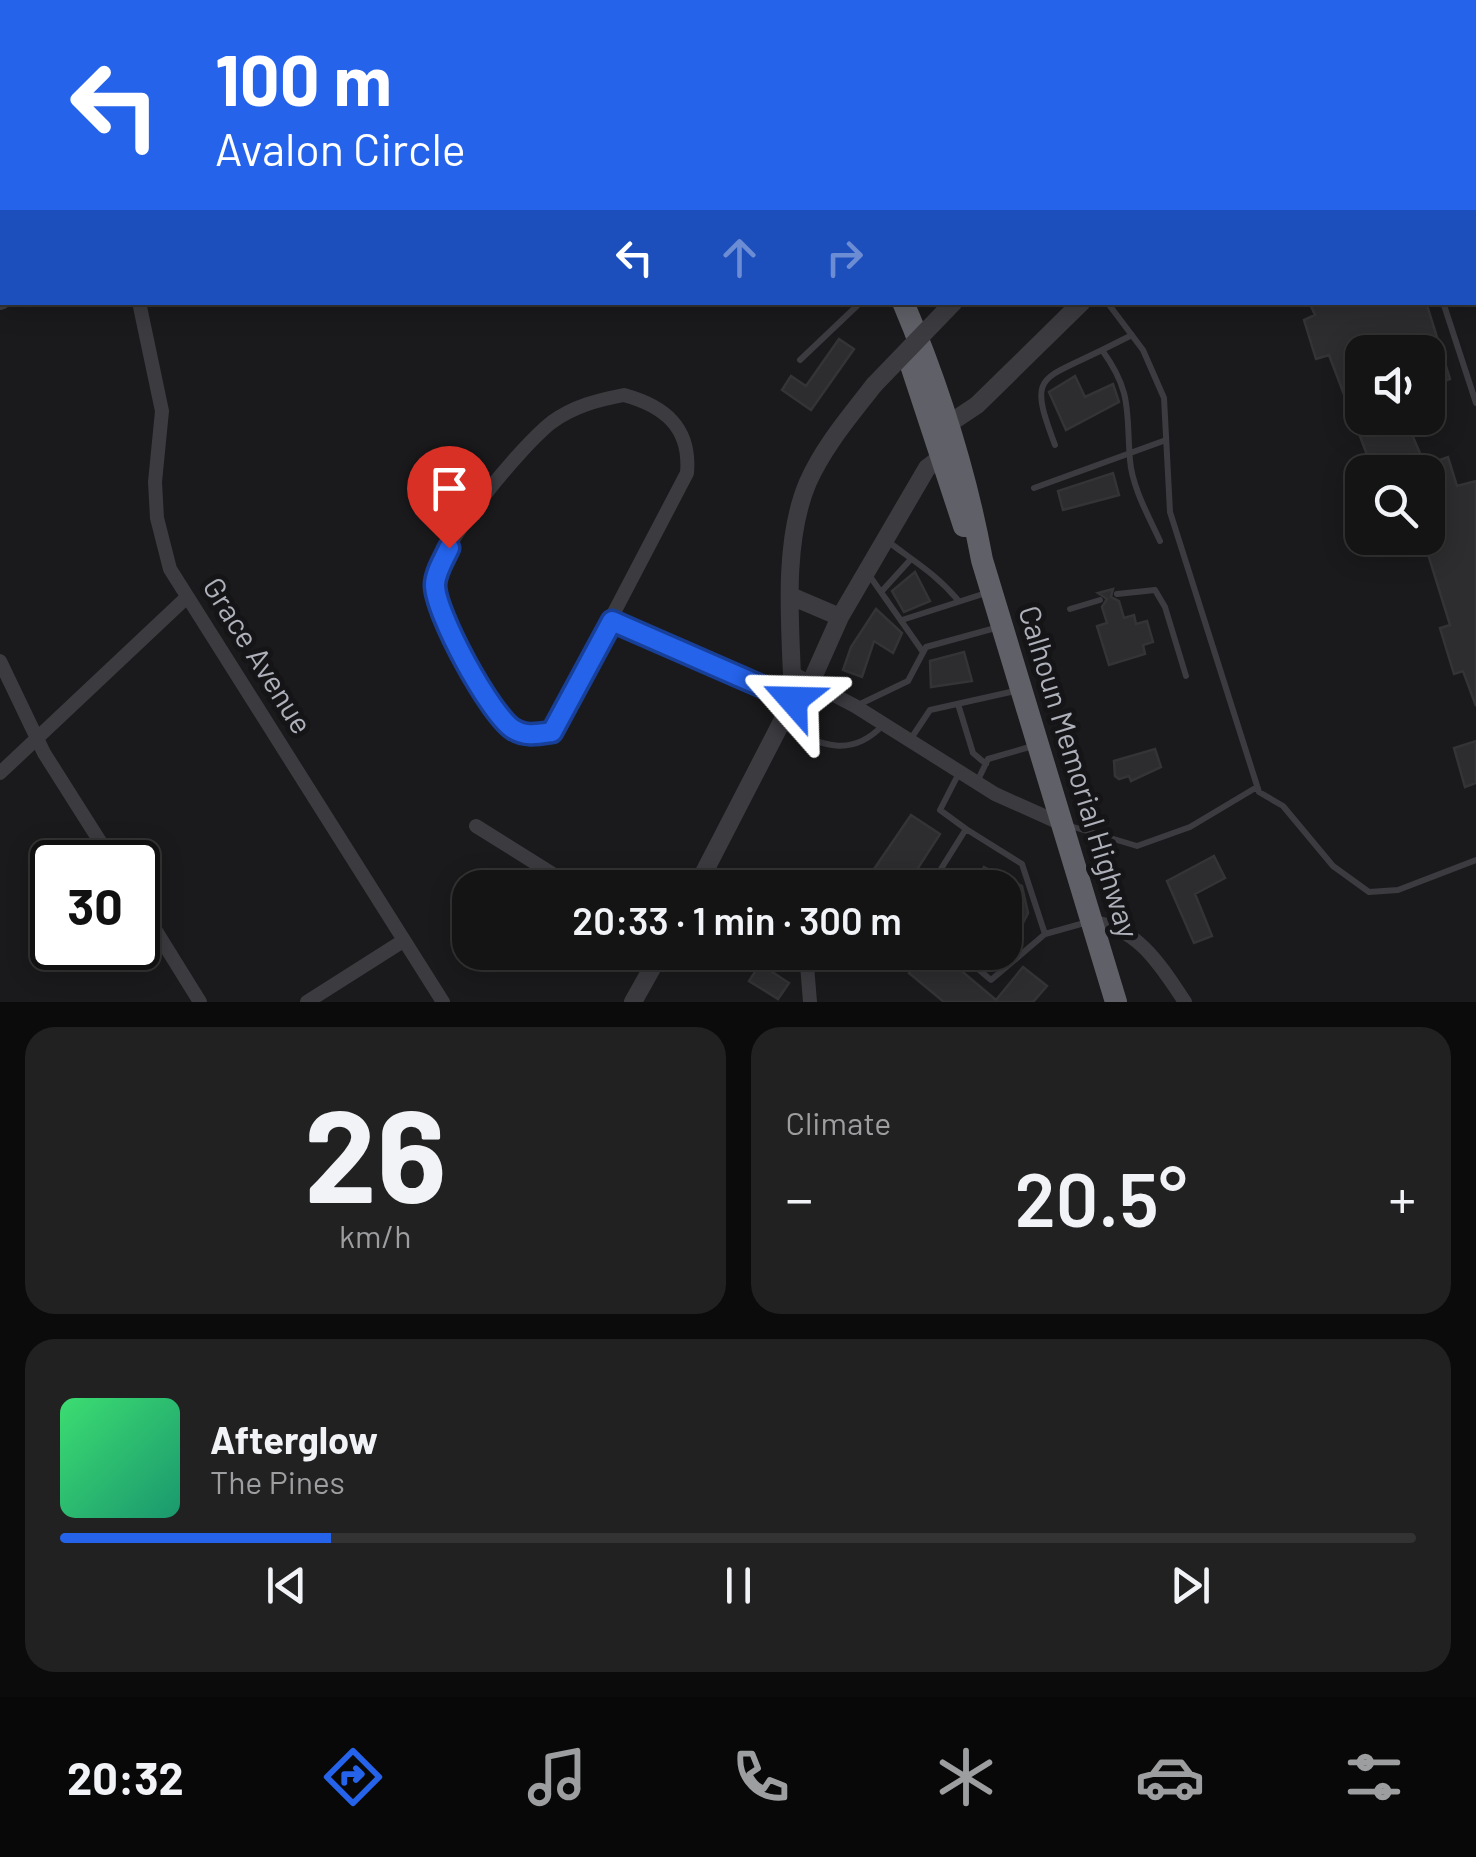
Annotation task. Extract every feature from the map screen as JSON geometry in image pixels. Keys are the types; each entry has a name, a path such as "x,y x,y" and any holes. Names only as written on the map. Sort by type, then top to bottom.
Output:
{"highway":[{"name":"Calhoun Memorial Highway","path":"900,305 898,321 939,459 957,512 982,560"},
{"name":"Calhoun Memorial Highway","path":"901,305 947,426 991,592 1116,1002"}],"street":[{"name":"Grace Avenue","path":"140,305 162,412 155,482 157,518 170,568 443,1002"},
{"path":"793,700 796,523 807,483 827,446 874,385 951,305"},
{"path":"947,426 977,405 1076,305"},
{"path":"624,395 653,404 671,417 689,452 687,473 672,506 612,621 552,732 525,734 512,728 474,676 442,610 434,581 459,532 520,453 551,423 574,409 624,395"},
{"path":"705,870 793,700 810,682 884,539 927,468 939,459"},
{"path":"0,774 187,597"},
{"path":"793,598 840,618"},
{"path":"793,653 816,645 840,618"},
{"path":"612,621 793,700"},
{"path":"0,662 36,739 99,840"},
{"path":"792,674 855,706 976,783 1062,824"},
{"path":"476,826 546,870"},
{"path":"1092,922 1115,924 1130,933 1185,1002"},
{"path":"160,937 200,1002"},
{"path":"307,1002 402,941"},
{"path":"632,1002 651,970"},
{"path":"807,970 810,1002"}],"lane":[{"path":"800,360 857,305"},
{"path":"1109,305 1132,336 1164,398 1170,512 1257,787 1283,806 1333,866 1370,892 1398,890 1476,860"},
{"path":"1444,305 1476,403"},
{"path":"1056,445 1039,403 1039,388 1045,379 1132,336"},
{"path":"1102,350 1121,377 1131,453 1145,508 1160,541"},
{"path":"1034,488 1166,440"},
{"path":"884,539 932,569 956,600"},
{"path":"882,591 911,559"},
{"path":"855,706 908,681 920,666 922,652 866,572"},
{"path":"1117,594 1155,590 1165,607 1186,676"},
{"path":"902,620 991,592"},
{"path":"1070,609 1100,600"},
{"path":"922,652 1002,626"},
{"path":"910,741 930,710 1020,690"},
{"path":"958,704 974,753 986,764"},
{"path":"780,725 838,749 864,742 884,724"},
{"path":"976,783 988,758 1038,744"},
{"path":"960,772 940,810 1022,864 1045,934"},
{"path":"1062,824 1137,846 1190,827 1257,787"},
{"path":"940,870 966,829"},
{"path":"1022,954 1045,934 1092,922"},
{"path":"979,970 991,980 1003,970"}],"building":[{"path":"1310,305 1427,305 1436,335 1345,335 1345,397 1329,355 1316,359 1304,320 1315,315"},
{"path":"839,339 854,349 811,410 782,390 791,376 806,386"},
{"path":"1075,376 1085,397 1113,384 1119,402 1066,430 1049,392"},
{"path":"1359,435 1412,435 1421,455 1367,455"},
{"path":"1448,457 1457,486 1476,481 1476,706 1463,671 1454,674 1440,628 1450,625 1428,555 1445,555"},
{"path":"1113,473 1119,495 1063,510 1058,491"},
{"path":"915,572 930,601 904,612 892,591"},
{"path":"1113,589 1111,597 1119,601 1124,618 1134,615 1136,624 1147,621 1153,642 1143,645 1145,654 1109,665 1097,626 1107,623 1102,607 1107,599 1098,593"},
{"path":"876,609 902,633 893,653 874,641 862,677 843,670 851,647"},
{"path":"964,652 972,681 931,687 930,661"},
{"path":"1476,741 1476,783 1465,787 1454,748"},
{"path":"1155,749 1161,767 1131,781 1129,776 1115,776 1114,761"},
{"path":"911,815 940,834 917,870 873,870"},
{"path":"1214,856 1225,878 1195,894 1212,936 1194,943 1167,881"},
{"path":"1022,886 1028,913 1022,925"},
{"path":"1023,967 1047,986 1033,1002 944,1002 909,973 960,970 996,1000"},
{"path":"756,970 769,970 789,983 778,999 749,981"}],"route":[{"path":"449,548 434,581 442,610 474,676 500,715 512,728 525,734 552,732 612,621 793,700"}]}
